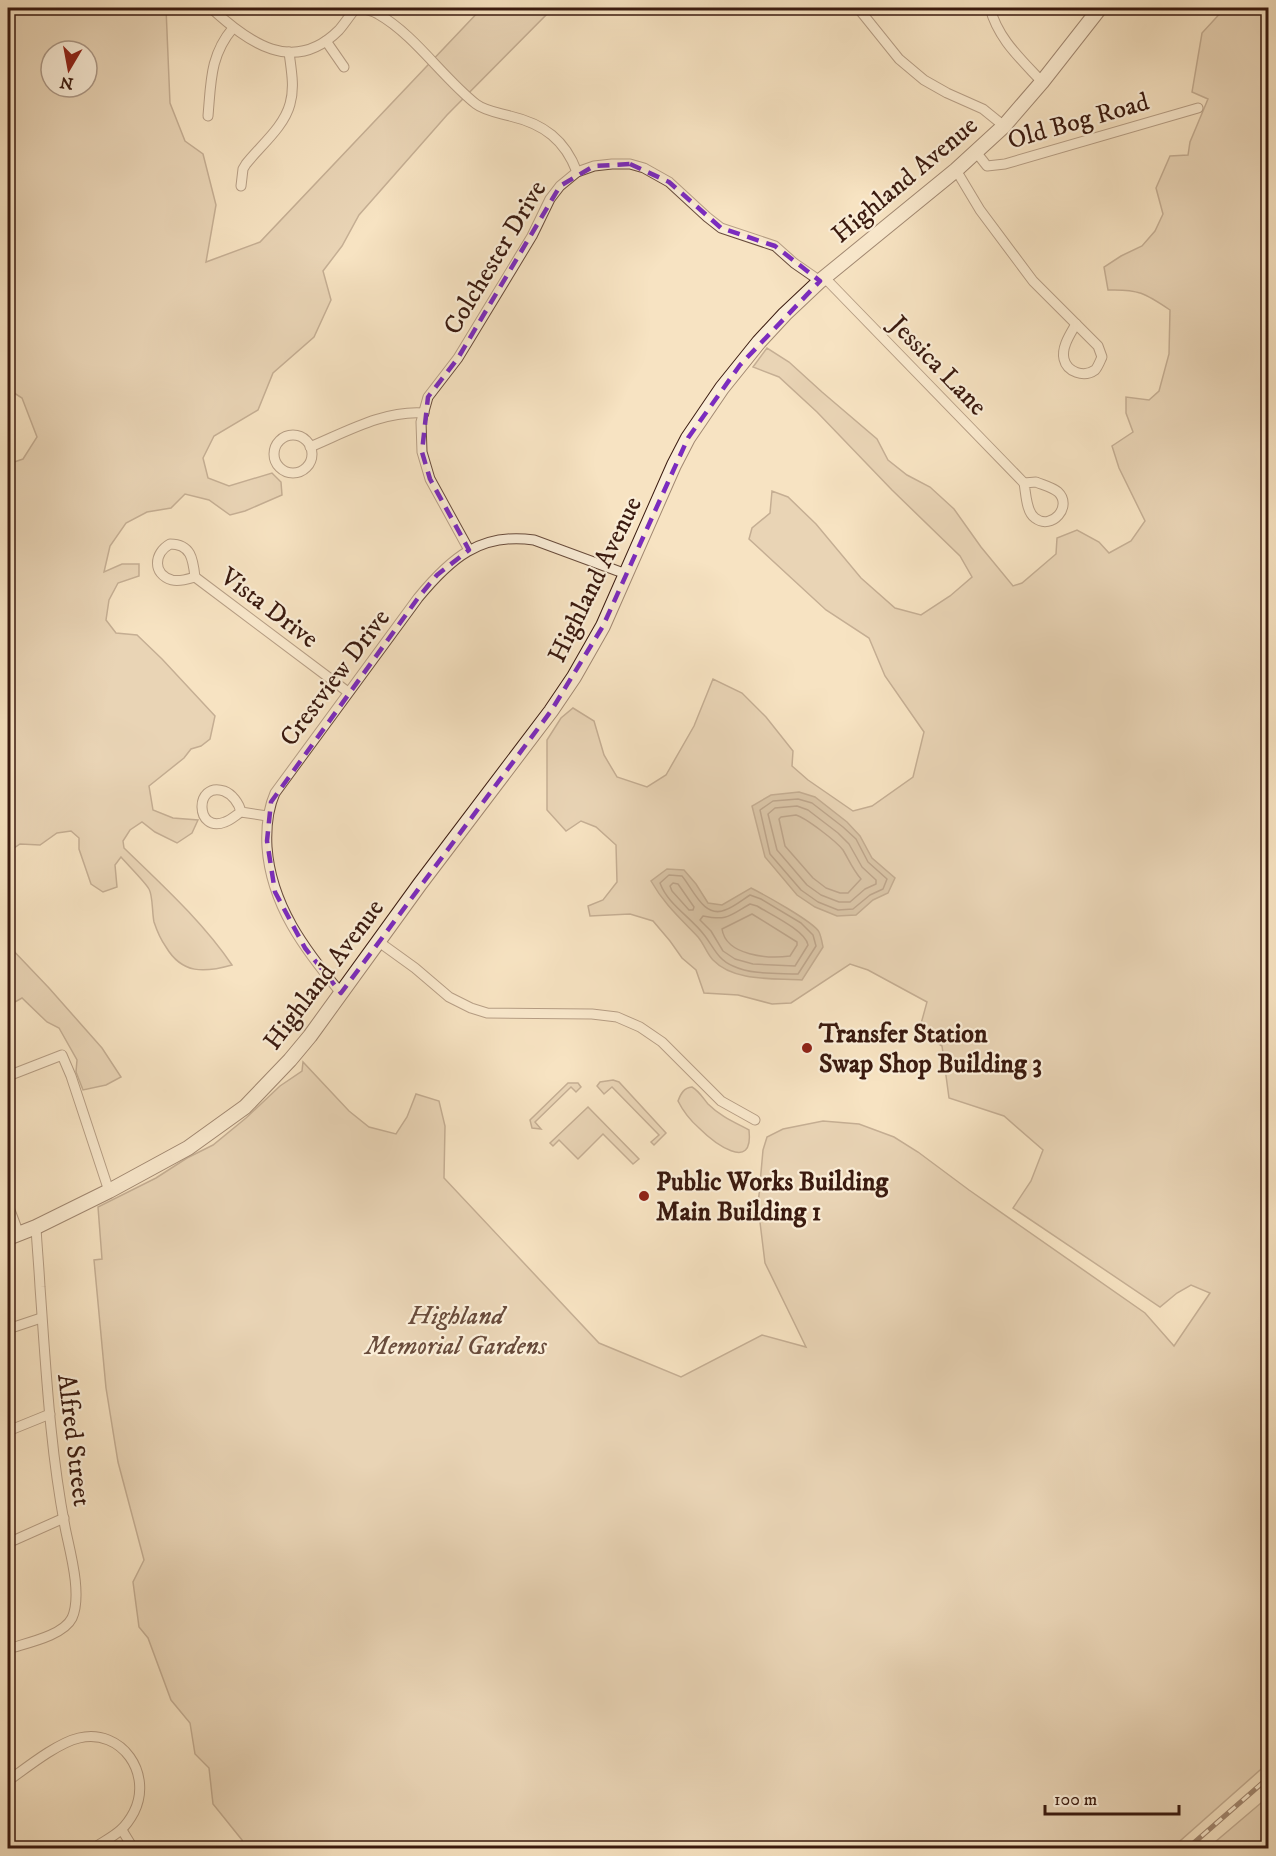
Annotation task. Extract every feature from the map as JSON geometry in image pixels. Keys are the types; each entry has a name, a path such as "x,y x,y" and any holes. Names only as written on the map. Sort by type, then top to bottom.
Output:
{"street":[{"path":"211,8 233,28 255,43 289,52 316,46 326,41 356,8"},
{"path":"360,8 377,13 403,33 477,106 543,128 557,138 573,160 577,172"},
{"path":"858,8 899,59 924,80 983,109 1004,126"},
{"path":"990,8 994,23 1003,40 1042,82"},
{"name":"Highland Avenue","path":"13,1236 109,1191 188,1148 245,1107 290,1060 563,694 590,651 674,465 710,404 759,342 822,279 956,170 1004,126 1100,8"},
{"path":"208,116 214,63 221,44 233,28"},
{"path":"326,41 344,67"},
{"path":"241,186 243,169 246,164 280,123 289,106 292,80 289,52"},
{"name":"Old Bog Road","path":"976,152 987,166 1005,164 1198,108"},
{"name":"Colchester Drive","path":"469,550 430,479 422,452 421,422 428,397 458,358 532,236 550,199 560,186 577,172 594,166 612,164 630,164 645,168 669,182 722,228 775,246 786,256 822,279"},
{"path":"956,170 980,210 1033,281 1076,324 1098,346 1102,357 1096,369 1086,374 1077,373 1069,368 1063,359 1068,338 1076,324"},
{"name":"Jessica Lane","path":"822,279 1024,483"},
{"path":"310,447 389,415 424,413"},
{"path":"297,435 307,441 310,447 311,460 303,470 284,471 275,462 274,450 285,436 297,435"},
{"path":"1036,482 1058,492 1063,500 1062,510 1057,518 1041,521 1034,518 1024,483 1036,482"},
{"name":"Crestview Drive","path":"341,993 305,948 282,909 275,892 268,862 267,816 275,793 348,692 437,576 469,550 504,538 519,537 534,540 626,574"},
{"path":"170,544 178,544 186,548 194,565 195,577 179,580 164,576 158,568 157,558 162,548 170,544"},
{"name":"Vista Drive","path":"195,577 348,692"},
{"path":"241,812 234,798 228,792 220,789 211,791 203,798 201,811 207,820 216,823 225,822 241,812 267,816"},
{"path":"379,942 416,968 449,997 471,1008 487,1013 592,1014 617,1017 640,1027 662,1042 721,1101 755,1120"},
{"path":"8,1076 62,1055 109,1191"},
{"path":"8,1205 13,1236"},
{"name":"Alfred Street","path":"8,1649 53,1634 66,1626 75,1607 76,1596 50,1414 41,1318 36,1227"},
{"path":"8,1329 41,1318"},
{"path":"8,1431 50,1414"},
{"path":"8,1543 64,1518"},
{"path":"8,1781 80,1738 97,1737 113,1742 133,1760 140,1779 138,1801 122,1830 94,1848"},
{"path":"122,1830 133,1848"}],"highlighted area":[{"path":"630,164 669,182 721,228 775,246 820,281 740,365 688,438 603,626 551,711 341,993 305,948 275,892 267,841 271,802 418,598 437,575 469,550 430,479 422,452 428,397 458,358 560,186 594,166"}],"green space":[{"path":"8,8 166,8 170,103 185,141 203,154 216,205 206,262 260,242 482,8 553,8 447,115 359,215 342,246 323,271 331,300 314,337 273,373 258,410 214,436 203,458 208,478 229,486 272,473 281,482 282,495 230,515 209,500 185,494 171,508 147,512 126,523 110,546 104,572 122,564 139,564 139,576 118,583 109,600 106,620 116,633 137,635 215,716 210,739 201,746 191,749 184,758 149,786 153,810 173,818 198,820 192,833 177,843 155,832 142,822 130,830 123,841 124,848 195,918 232,965 203,970 187,967 179,962 172,956 158,932 154,922 150,892 144,882 121,857 115,865 117,887 103,892 91,884 79,849 79,838 71,831 57,833 40,845 20,844 8,852 8,464 23,459 37,437 22,398 8,389"},
{"name":"Highland Memorial Gardens","path":"1225,8 1268,8 1268,1763 1172,1848 245,1848 242,1840 213,1804 209,1768 195,1754 190,1723 171,1700 148,1638 139,1627 133,1582 144,1560 118,1462 106,1388 94,1260 102,1259 98,1207 156,1178 213,1145 280,1086 302,1071 303,1062 349,1111 369,1127 396,1134 407,1117 416,1094 439,1101 445,1126 444,1178 599,1343 681,1377 762,1335 806,1347 765,1263 758,1206 763,1150 767,1137 783,1129 823,1121 859,1124 894,1137 918,1152 1145,1313 1174,1346 1210,1293 1191,1285 1160,1307 1013,1208 1031,1181 1043,1150 1004,1116 949,1098 942,1046 919,1031 927,1002 868,970 850,964 791,1003 772,1004 738,995 704,993 696,970 682,958 653,921 630,914 590,916 588,906 603,900 617,882 616,845 596,827 581,821 566,831 547,810 547,740 561,718 573,708 594,721 604,755 617,777 647,787 666,775 694,726 713,679 742,693 766,717 793,751 792,766 853,811 872,806 913,777 924,732 885,676 869,638 826,610 749,539 752,528 770,513 772,491 788,497 816,524 861,578 895,608 921,615 950,596 972,577 960,556 817,412 779,377 753,367 767,348 789,362 877,439 888,460 907,475 930,487 954,509 1013,586 1022,583 1056,554 1057,538 1077,530 1099,542 1109,553 1131,541 1145,521 1119,468 1112,446 1133,432 1126,413 1126,397 1149,400 1159,391 1169,354 1170,310 1141,293 1108,290 1104,267 1142,246 1155,231 1163,214 1156,188 1170,156 1188,155 1190,142 1208,99 1192,92 1202,33"},
{"path":"8,945 102,1048 121,1077 106,1085 83,1090 76,1072 77,1060 59,1028 47,1022 22,998 8,1006"},
{"path":"613,1080 619,1082 666,1133 654,1145 651,1142 659,1135 612,1087 604,1094 597,1086 600,1082"},
{"path":"568,1083 578,1083 581,1087 576,1092 571,1087 535,1122 541,1129 532,1128 530,1120"},
{"path":"692,1087 717,1112 749,1130 749,1143 745,1150 731,1151 722,1146 690,1119 678,1101 683,1091"},
{"path":"588,1107 639,1159 633,1164 603,1134 578,1159 559,1140 553,1146 550,1143"},
{"path":"1268,1797 1268,1848 1208,1848"}],"water":[{"path":"799,792 815,797 847,822 860,836 872,858 895,878 888,893 873,900 856,915 837,916 815,907 797,895 765,857 752,806 771,795"},
{"path":"667,869 684,870 708,903 722,905 751,888 788,908 815,927 820,934 823,947 802,980 755,978 732,972 713,960 698,937 667,904 651,881"}],"railway":[{"path":"1188,1848 1268,1778"}],"place":[{"name":"Transfer Station Swap Shop Building 3","path":"807,1048"},
{"name":"Public Works Building Main Building 1","path":"644,1196"}]}
